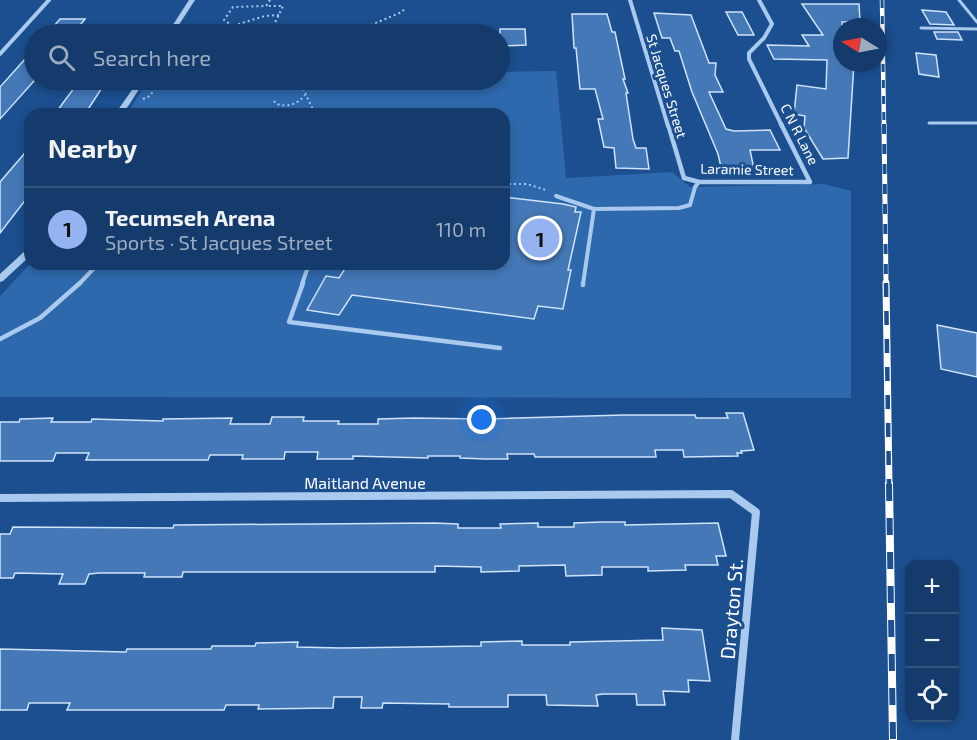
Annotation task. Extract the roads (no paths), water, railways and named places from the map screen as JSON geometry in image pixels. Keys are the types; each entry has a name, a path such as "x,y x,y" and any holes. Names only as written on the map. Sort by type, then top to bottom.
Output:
{"street":[{"path":"27,24 49,0"},
{"path":"176,24 192,0"},
{"name":"St Jacques Street","path":"630,0 684,178"},
{"name":"C N R Lane","path":"759,0 772,24 764,38 749,53 749,59 810,182"},
{"path":"0,54 24,28"},
{"path":"123,108 135,90"},
{"name":"Laramie Street","path":"684,178 699,182 810,182"},
{"path":"0,279 24,257"},
{"name":"Maitland Avenue","path":"0,498 731,494"},
{"name":"Drayton St.","path":"731,494 756,512 735,740"}],"lane":[{"path":"959,0 977,22"},
{"path":"921,28 977,29"},
{"path":"929,123 977,123"},
{"path":"556,196 594,209 679,208 690,205 695,187 699,182"},
{"path":"583,285 594,209"},
{"path":"0,339 17,334 33,324 92,270"},
{"path":"307,270 290,322 500,348"}],"railway":[{"path":"882,0 884,126"},
{"path":"884,124 886,284"},
{"path":"886,283 889,485"},
{"path":"889,484 893,740"}],"place":[{"name":"Tecumseh Arena","path":"540,238"}]}
